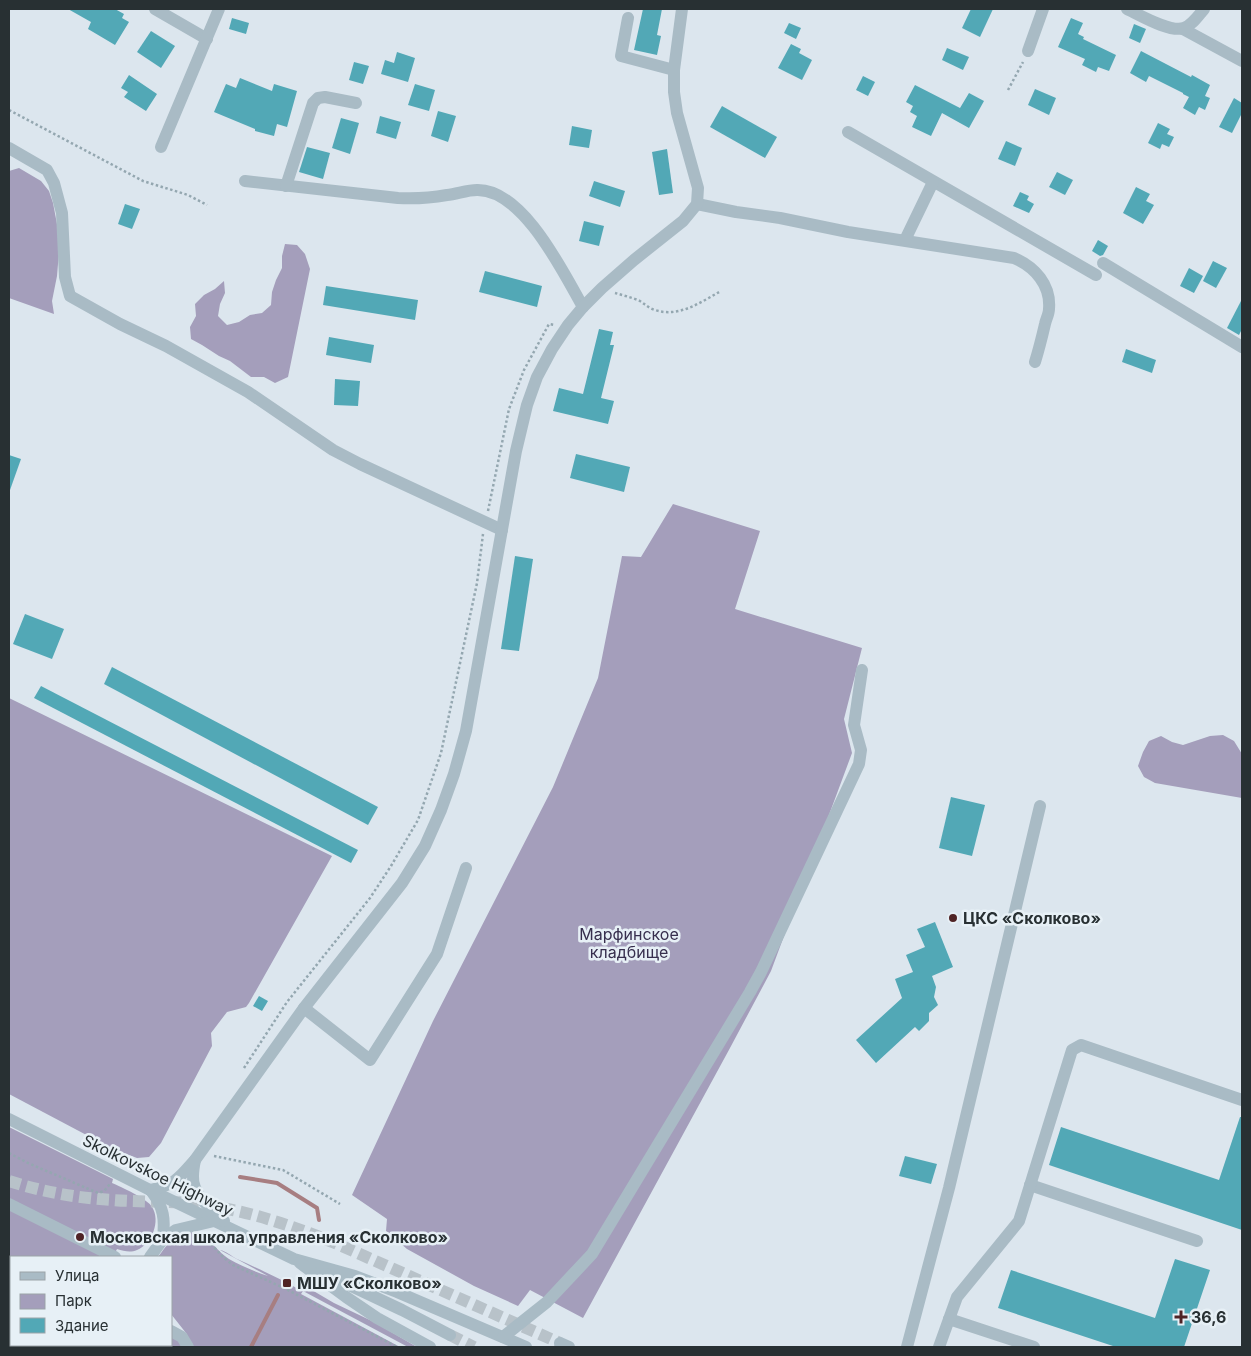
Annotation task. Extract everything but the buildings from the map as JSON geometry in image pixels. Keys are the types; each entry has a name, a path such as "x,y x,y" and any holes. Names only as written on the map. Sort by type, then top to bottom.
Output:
{"street":[{"path":"155,9 207,38"},
{"path":"161,147 219,9"},
{"path":"163,1239 164,1220 162,1209 150,1190 174,1183 195,1160 304,1008 402,883 425,846 441,810 454,774 466,730 516,451 527,405 552,349 568,325 602,288 683,221 697,204 698,188 676,113 674,92 674,70 682,9"},
{"path":"1028,51 1043,9"},
{"path":"1127,9 1168,28 1176,29 1183,28 1195,20 1204,9"},
{"path":"628,18 620,56 674,70"},
{"path":"1183,28 1242,61"},
{"path":"286,186 313,102 318,98 325,97 356,103"},
{"path":"848,132 1096,275"},
{"path":"9,148 47,170 54,183 62,213 65,277 70,296 120,324 166,346 248,392 308,433 360,464 502,530"},
{"path":"245,181 420,199 477,190 494,192 518,209 538,232 583,307"},
{"path":"905,240 933,182"},
{"path":"697,204 848,232 1014,258 1024,262 1042,280 1048,294 1049,309 1035,362"},
{"path":"1103,263 1242,347"},
{"path":"503,1337 547,1302 592,1254 750,992 859,764 861,750 854,725 862,670"},
{"path":"907,1347 952,1178 1040,806"},
{"path":"304,1008 370,1060 437,954 466,868"},
{"path":"939,1347 957,1297 1019,1221 1072,1050 1081,1045 1242,1100"},
{"name":"Skolkovskoe Highway","path":"9,1119 150,1190 294,1259 355,1276 526,1347"},
{"path":"195,1160 192,1178 196,1191 203,1201 233,1230"},
{"path":"1030,1185 1197,1241"},
{"path":"9,1204 113,1256"},
{"path":"151,1256 163,1239 176,1230 214,1221"},
{"path":"294,1259 450,1335"},
{"name":"Skolkovskoe Highway","path":"294,1259 369,1312 430,1347"},
{"path":"949,1319 1034,1347"},
{"path":"172,1332 182,1337 188,1344 188,1347"}],"path":[{"path":"1008,90 1028,51"},
{"path":"9,110 143,181 188,195 207,205"},
{"path":"610,291 640,301 648,308 671,313 688,309 721,291"},
{"path":"243,1069 287,1002 370,898 418,820 441,753 477,582 486,522 509,409 524,370 549,324 556,326"},
{"path":"9,1153 98,1194 104,1191 111,1182"},
{"path":"208,1154 283,1170 340,1204"},
{"path":"211,1244 224,1258 233,1264 284,1288 396,1347"}],"green space":[{"path":"19,168 41,181 49,191 53,203 60,240 57,276 52,301 54,314 9,298 9,171"},
{"path":"285,244 297,245 305,254 310,269 288,377 275,383 264,377 251,377 230,361 191,339 190,327 196,316 195,304 224,281 225,293 220,304 218,316 227,325 239,322 250,315 262,313 271,305 272,292 282,268"},
{"name":"Марфинское кладбище","path":"673,504 760,531 735,609 862,648 844,719 852,753 771,971 583,1318 530,1290 518,1306 474,1286 407,1249 386,1231 387,1219 352,1195 433,1021 553,787 598,678 622,556 641,557"},
{"path":"9,698 332,856 249,1003 246,1007 227,1012 211,1033 212,1046 161,1143 149,1157 137,1158 111,1148 9,1094"},
{"path":"1223,735 1234,741 1242,754 1242,798 1155,783 1144,777 1138,766 1149,741 1161,736 1183,745 1210,736"},
{"path":"9,1127 113,1179 112,1183 150,1204 156,1219 154,1232 147,1243 134,1251 117,1249 115,1253 9,1200"},
{"path":"9,1208 100,1254 99,1256 10,1256 9,1267"},
{"path":"188,1232 201,1235 229,1259 238,1264 268,1276 220,1250 302,1291 305,1286 417,1347 408,1347 303,1291 301,1294 400,1347 193,1347 186,1333 172,1315 172,1256 159,1256 167,1245"},
{"path":"172,1338 179,1341 183,1347 125,1347 172,1346"}],"waterway":[{"path":"240,1177 277,1183 317,1208 319,1220"},
{"path":"251,1347 278,1295"}],"tunnel":[{"path":"9,1181 73,1196 122,1201 208,1205 264,1218 300,1229 335,1243 560,1343"},
{"path":"450,1335 474,1347"}],"place":[{"name":"ЦКС «Сколково»","path":"953,918"},
{"name":"Московская школа управления «Сколково»","path":"80,1237"},
{"name":"МШУ «Сколково»","path":"287,1283"},
{"name":"36,6","path":"1181,1317"}]}
